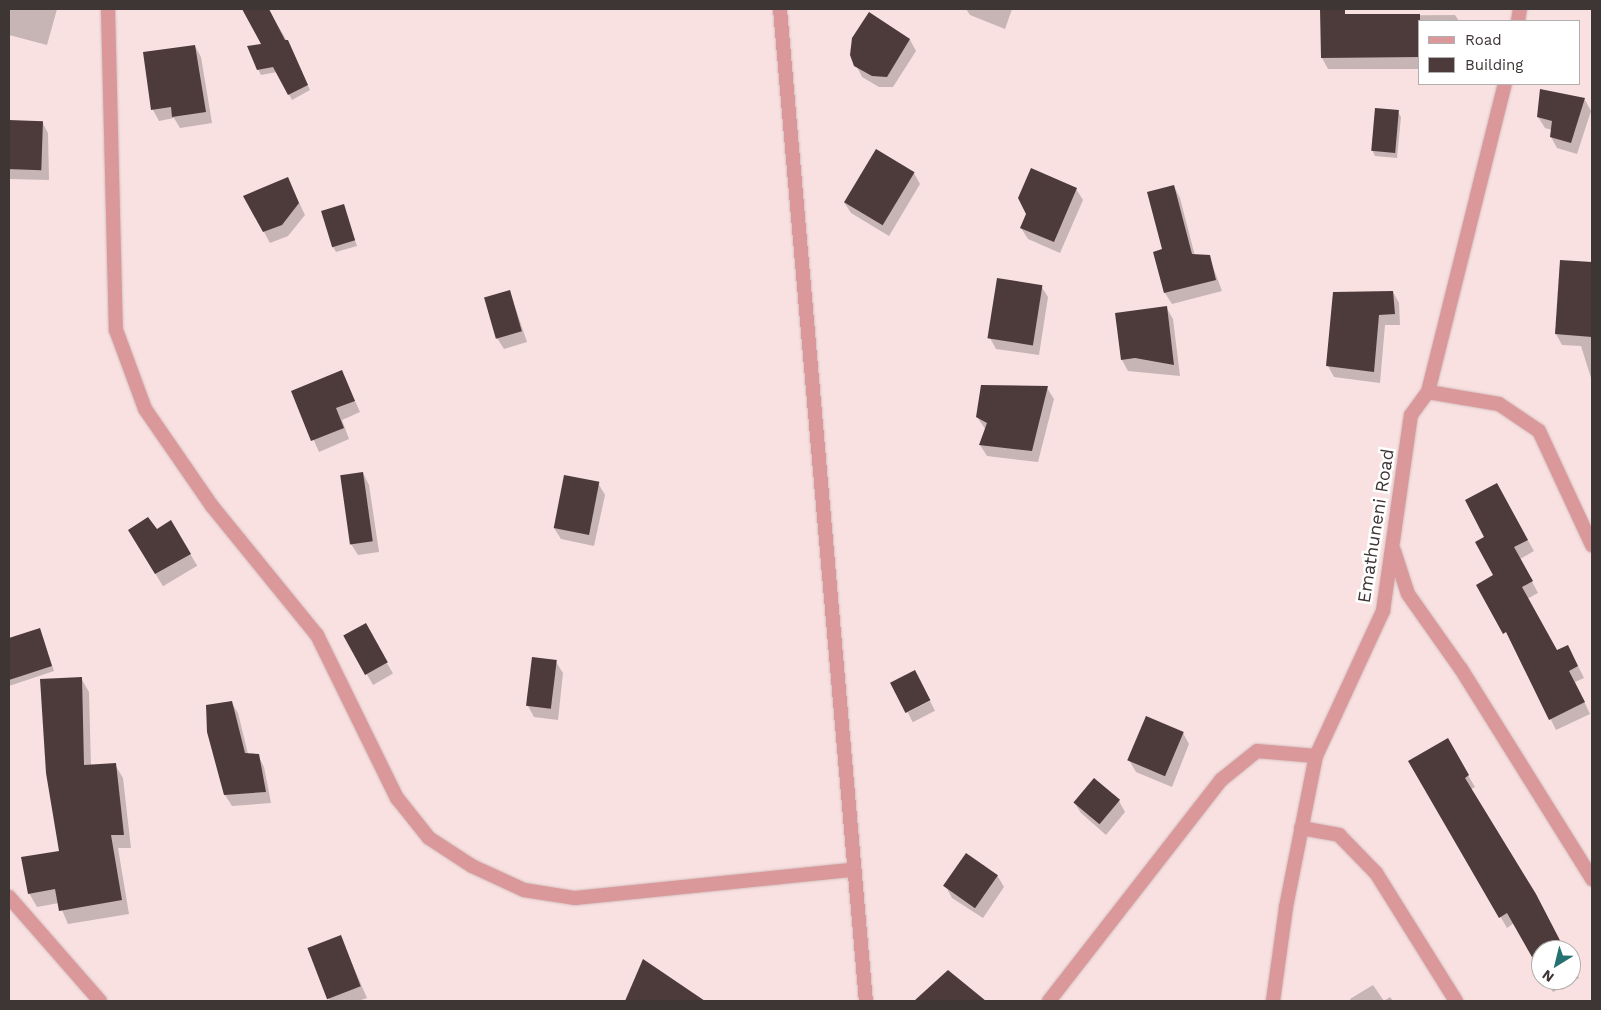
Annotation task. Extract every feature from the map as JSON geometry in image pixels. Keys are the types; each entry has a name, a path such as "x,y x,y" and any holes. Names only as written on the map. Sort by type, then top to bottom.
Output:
{"street":[{"path":"108,9 116,330 145,409 212,506 317,635 397,798 429,838 472,866 524,890 575,898 853,870"},
{"path":"780,9 853,870 866,1001"},
{"name":"Emathuneni Road","path":"1273,1001 1301,828 1316,756 1383,611 1411,415 1428,392 1506,85"},
{"path":"1428,392 1500,404 1539,431 1592,545"},
{"path":"1393,548 1408,594 1461,668 1592,879"},
{"path":"1048,1001 1221,780 1257,751 1316,756"},
{"path":"1301,828 1339,835 1376,873 1456,1001"},
{"path":"9,897 100,1001"}],"building":[{"path":"242,9 269,9 285,40 288,40 308,85 288,95 273,67 257,70 247,46 261,44"},
{"path":"1320,9 1345,9 1345,14 1420,14 1420,20 1418,20 1418,57 1321,58"},
{"path":"869,12 910,39 887,77 872,76 854,66 850,55 852,38"},
{"path":"195,45 206,112 172,117 171,107 151,110 143,52"},
{"path":"1540,89 1585,98 1571,143 1550,137 1552,121 1537,117"},
{"path":"1375,108 1399,110 1395,153 1371,151"},
{"path":"9,120 43,121 41,170 9,169"},
{"path":"876,149 915,172 883,225 844,202"},
{"path":"1031,168 1077,188 1054,242 1020,228 1026,214 1018,198"},
{"path":"288,177 299,203 282,225 263,232 243,196"},
{"path":"1174,185 1192,254 1210,255 1216,280 1164,293 1153,252 1162,249 1147,192"},
{"path":"344,204 355,240 332,247 321,211"},
{"path":"1560,260 1592,262 1592,337 1555,334"},
{"path":"997,278 1042,285 1033,345 987,338"},
{"path":"510,290 522,331 496,339 484,297"},
{"path":"1393,291 1395,314 1379,315 1374,372 1326,366 1333,292"},
{"path":"1167,306 1174,365 1135,358 1121,360 1115,313"},
{"path":"342,370 355,401 336,408 344,428 311,441 291,391"},
{"path":"981,385 1048,386 1032,451 979,445 987,423 976,417"},
{"path":"363,472 373,541 350,545 340,475"},
{"path":"564,475 599,482 589,535 554,528"},
{"path":"1497,483 1528,540 1514,547 1533,581 1522,587 1557,650 1568,645 1578,666 1569,671 1585,702 1549,720 1506,632 1503,634 1476,585 1493,575 1475,542 1484,537 1465,500"},
{"path":"148,517 157,529 171,520 191,554 155,574 128,530"},
{"path":"366,623 388,662 365,675 343,636"},
{"path":"40,628 52,666 9,680 9,638"},
{"path":"532,657 557,660 551,709 526,706"},
{"path":"915,670 930,700 905,713 890,683"},
{"path":"82,677 84,765 116,763 124,835 111,835 122,900 59,911 55,889 28,894 21,857 59,851 46,773 40,679"},
{"path":"232,701 245,753 259,754 266,792 224,795 207,732 206,705"},
{"path":"1146,716 1184,732 1165,776 1127,760"},
{"path":"1448,738 1469,775 1465,778 1536,894 1560,940 1531,940 1531,955 1507,913 1499,918 1408,761"},
{"path":"1094,778 1120,800 1099,824 1073,803"},
{"path":"966,853 998,875 975,908 943,886"},
{"path":"341,935 361,986 327,999 307,948"},
{"path":"643,959 705,1001 625,1001"},
{"path":"948,970 986,1001 914,1001"}]}
